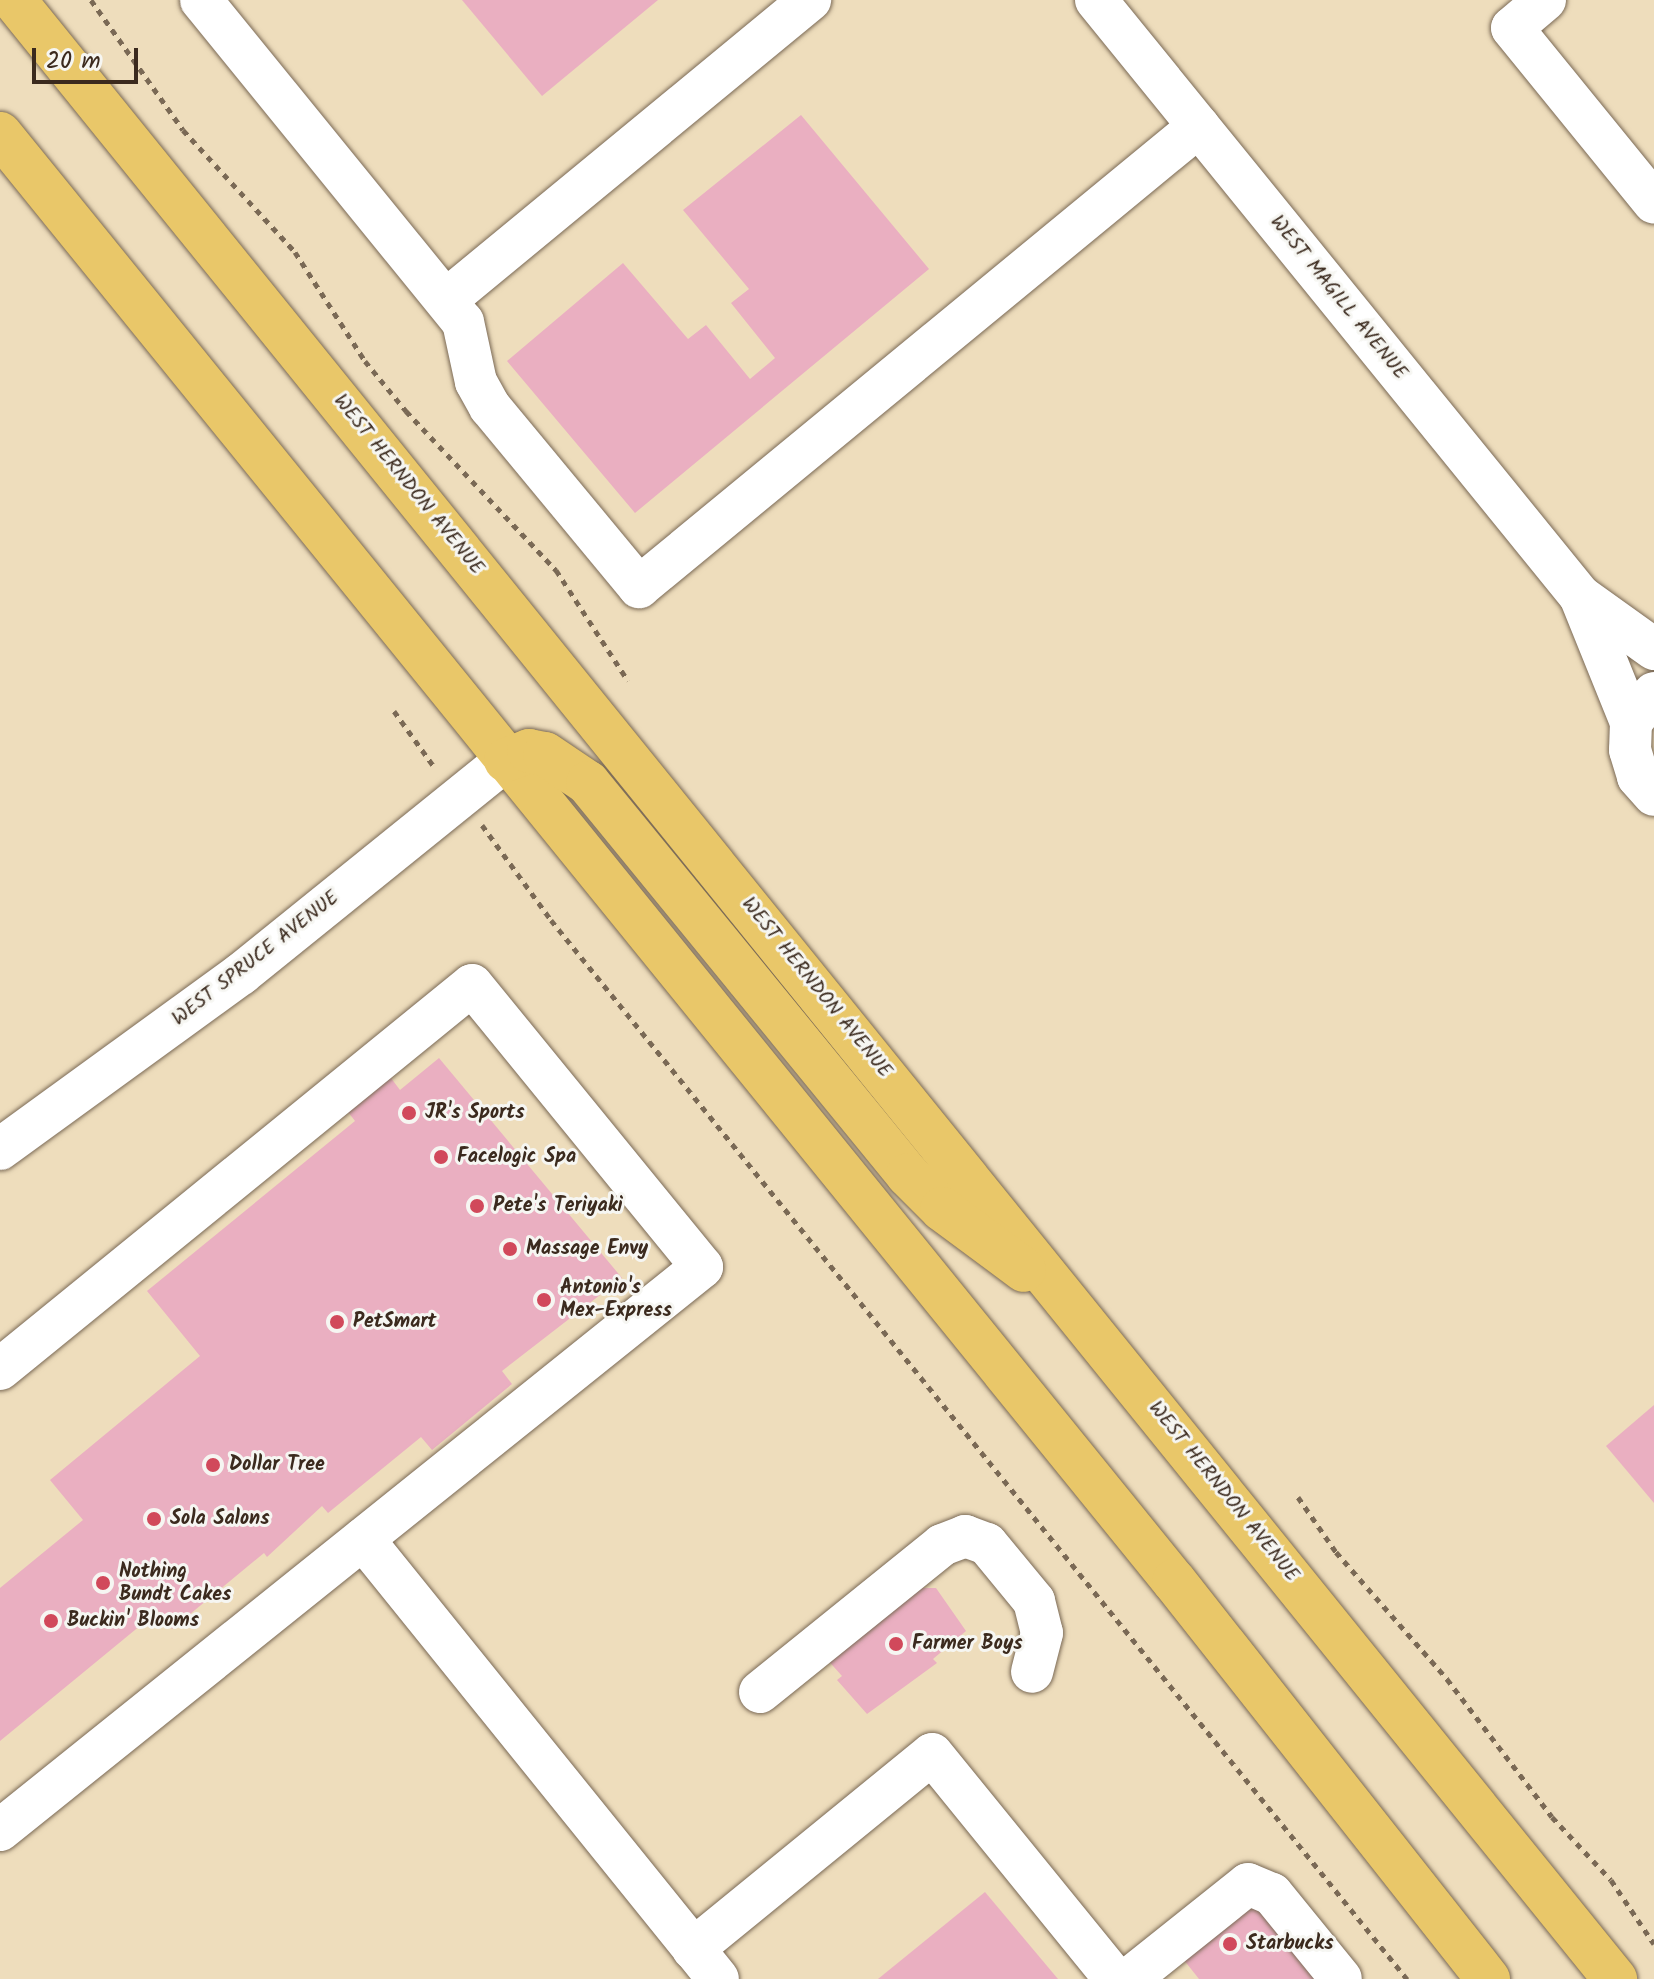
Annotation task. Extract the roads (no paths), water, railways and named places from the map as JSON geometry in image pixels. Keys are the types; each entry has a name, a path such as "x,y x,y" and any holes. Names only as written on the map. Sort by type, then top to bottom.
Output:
{"main road":[{"name":"WEST HERNDON AVENUE","path":"14,0 1615,1979"},
{"path":"0,134 1174,1581 1488,1979"},
{"path":"506,760 529,751 545,754 588,783 908,1175 942,1209 1074,1307"}],"street":[{"path":"201,0 446,300 471,341 476,382 490,407 639,587 1199,126"},
{"path":"446,300 810,0"},
{"name":"WEST MAGILL AVENUE","path":"1096,0 1580,596 1642,708 1630,750 1638,777 1654,795"},
{"path":"1545,0 1512,28 1654,203"},
{"name":"WEST MAGILL AVENUE","path":"1580,596 1654,649"},
{"name":"WEST SPRUCE AVENUE","path":"0,1149 241,974 506,760"},
{"path":"0,1369 472,985 702,1267 0,1830"},
{"path":"760,1692 942,1545 965,1536 987,1544 1034,1601 1042,1633 1032,1672"},
{"path":"363,1539 705,1964 932,1754 1115,1979"},
{"path":"1129,1979 1248,1884 1272,1894 1341,1979"}],"place":[{"name":"JR's Sports","path":"409,1113"},
{"name":"Facelogic Spa","path":"441,1157"},
{"name":"Pete's Teriyaki","path":"477,1206"},
{"name":"Massage Envy","path":"510,1249"},
{"name":"Antonio's Mex-Express","path":"544,1300"},
{"name":"PetSmart","path":"337,1322"},
{"name":"Dollar Tree","path":"213,1465"},
{"name":"Sola Salons","path":"154,1519"},
{"name":"Nothing Bundt Cakes","path":"103,1583"},
{"name":"Buckin' Blooms","path":"51,1621"},
{"name":"Farmer Boys","path":"896,1644"},
{"name":"Starbucks","path":"1230,1944"}]}
